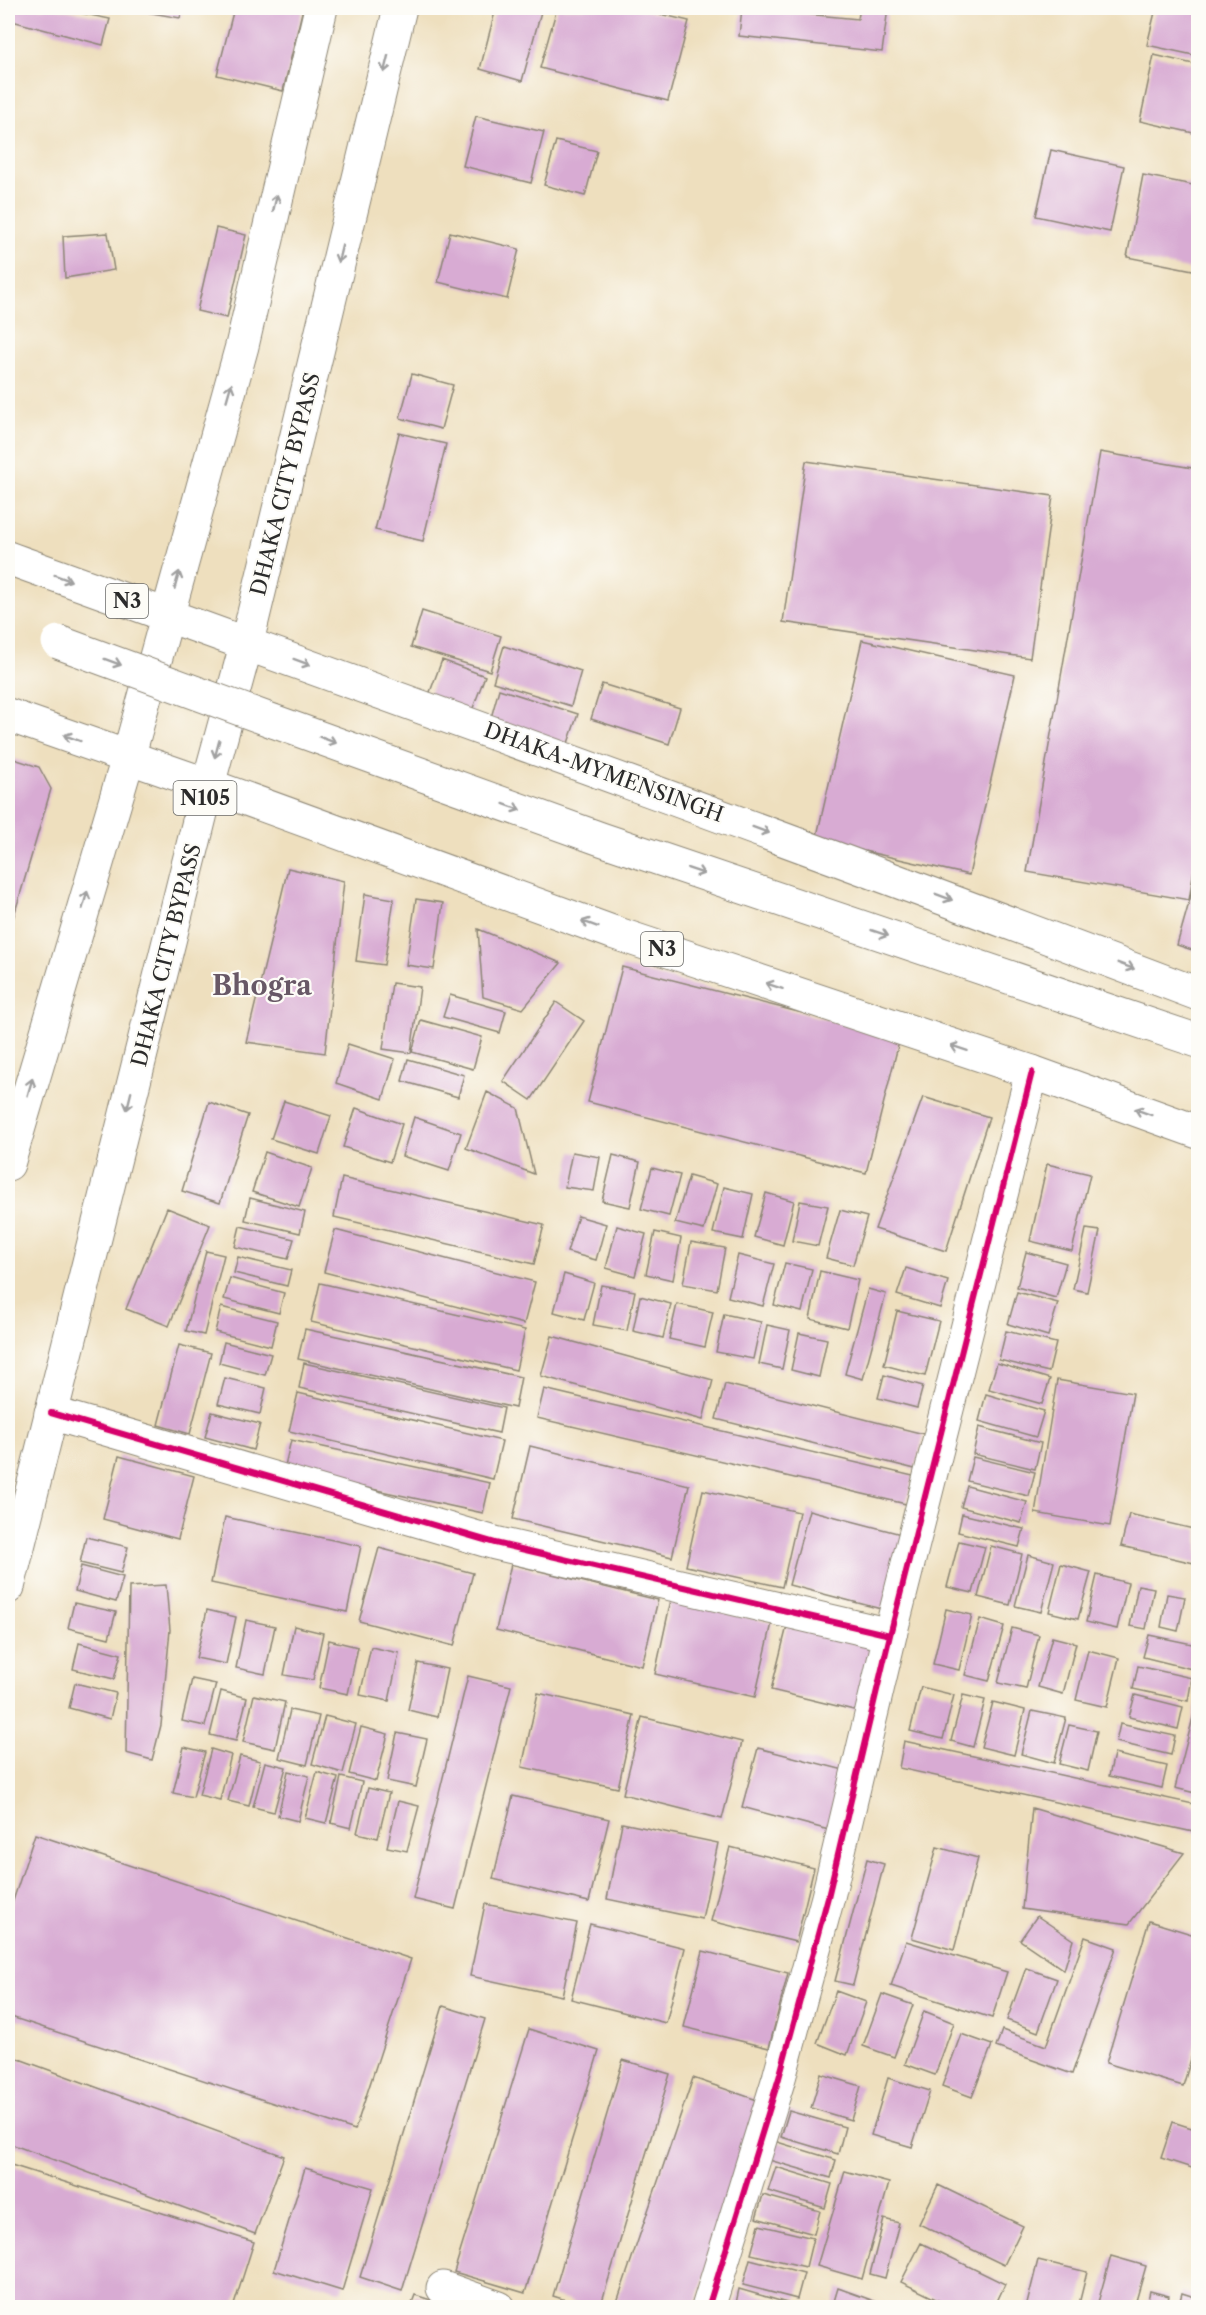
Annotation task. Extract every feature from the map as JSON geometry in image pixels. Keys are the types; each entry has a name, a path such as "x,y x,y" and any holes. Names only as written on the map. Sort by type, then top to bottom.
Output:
{"main road":[{"path":"8,1164 128,758 242,346 321,8"},
{"name":"DHAKA CITY BYPASS","path":"8,1587 208,784 247,642 400,8"},
{"name":"DHAKA-MYMENSINGH","path":"8,558 247,642 900,881 1198,994"},
{"path":"58,642 612,843 1198,1041"},
{"name":"N3","path":"8,715 208,784 612,932 1032,1072 1198,1132"},
{"path":"708,2307 779,2078 825,1908 890,1635 1032,1072"},
{"path":"51,1413 495,1543 890,1635"},
{"path":"443,2288 499,2307"}],"building":[{"path":"8,8 56,8 110,19 103,45 8,20"},
{"path":"124,8 183,8 180,18"},
{"path":"234,8 303,8 283,91 217,75"},
{"path":"496,8 542,8 522,81 480,69"},
{"path":"557,8 635,8 689,21 668,101 540,68"},
{"path":"742,8 858,19 860,8 888,8 882,52 739,36"},
{"path":"1156,8 1198,8 1198,56 1147,45"},
{"path":"1154,55 1198,65 1198,134 1140,121"},
{"path":"476,116 544,132 531,183 463,166"},
{"path":"556,141 597,151 585,196 544,185"},
{"path":"1051,150 1124,166 1110,232 1036,216"},
{"path":"1143,175 1198,186 1198,271 1127,257"},
{"path":"216,228 246,235 227,318 197,311"},
{"path":"450,232 519,249 507,299 438,282"},
{"path":"108,233 114,270 65,278 63,236"},
{"path":"412,374 453,385 441,429 400,418"},
{"path":"399,433 446,444 423,541 375,530"},
{"path":"1100,452 1198,469 1198,844 1189,900 1027,872"},
{"path":"806,461 1053,496 1030,658 783,622"},
{"path":"422,611 501,636 490,671 411,647"},
{"path":"862,640 1015,675 969,875 816,840"},
{"path":"504,646 581,671 571,706 493,682"},
{"path":"442,660 485,676 470,716 427,700"},
{"path":"602,684 680,708 669,744 591,719"},
{"path":"499,689 578,714 566,749 489,725"},
{"path":"8,757 39,767 51,789 8,936"},
{"path":"288,868 344,881 325,1053 246,1042"},
{"path":"1198,871 1198,952 1177,945"},
{"path":"365,894 394,899 384,965 356,961"},
{"path":"416,899 443,903 434,969 406,965"},
{"path":"478,929 561,963 523,1009 483,997"},
{"path":"622,967 900,1038 866,1173 588,1102"},
{"path":"392,983 420,987 411,1053 383,1049"},
{"path":"450,995 506,1011 500,1033 443,1017"},
{"path":"556,1002 584,1021 531,1100 503,1081"},
{"path":"421,1020 482,1037 473,1069 412,1052"},
{"path":"348,1044 395,1059 383,1099 336,1083"},
{"path":"408,1059 464,1075 458,1097 402,1081"},
{"path":"487,1092 518,1108 534,1174 466,1148"},
{"path":"923,1097 989,1117 946,1251 875,1229"},
{"path":"284,1101 331,1116 319,1154 271,1139"},
{"path":"209,1102 248,1115 220,1203 182,1191"},
{"path":"356,1108 402,1124 390,1162 343,1147"},
{"path":"414,1117 461,1133 449,1171 402,1156"},
{"path":"265,1152 312,1168 299,1207 252,1192"},
{"path":"572,1152 600,1157 594,1191 565,1187"},
{"path":"613,1155 640,1162 630,1207 602,1201"},
{"path":"1047,1164 1090,1174 1072,1251 1030,1241"},
{"path":"652,1168 680,1175 669,1216 641,1209"},
{"path":"689,1176 717,1184 704,1230 675,1223"},
{"path":"342,1178 544,1225 534,1264 334,1217"},
{"path":"724,1187 753,1194 743,1239 713,1233"},
{"path":"766,1193 794,1201 783,1245 754,1237"},
{"path":"250,1198 305,1212 300,1233 245,1220"},
{"path":"800,1201 828,1206 818,1246 792,1241"},
{"path":"167,1208 210,1225 169,1326 126,1309"},
{"path":"840,1210 867,1217 853,1265 826,1258"},
{"path":"578,1216 606,1224 596,1260 567,1252"},
{"path":"240,1226 294,1239 288,1259 235,1247"},
{"path":"617,1226 646,1234 635,1276 606,1268"},
{"path":"1086,1229 1100,1231 1087,1292 1073,1289"},
{"path":"335,1230 535,1282 524,1324 324,1272"},
{"path":"655,1232 681,1238 673,1280 646,1274"},
{"path":"691,1242 725,1248 717,1290 683,1284"},
{"path":"206,1251 224,1255 204,1335 186,1331"},
{"path":"1026,1252 1066,1263 1056,1298 1017,1287"},
{"path":"738,1255 774,1264 763,1306 728,1297"},
{"path":"238,1257 291,1270 287,1286 234,1273"},
{"path":"785,1263 812,1269 802,1312 774,1305"},
{"path":"906,1268 948,1281 940,1308 897,1295"},
{"path":"820,1271 858,1280 847,1328 810,1319"},
{"path":"564,1274 594,1283 584,1320 554,1312"},
{"path":"230,1278 284,1293 279,1313 224,1299"},
{"path":"320,1283 525,1330 516,1370 311,1322"},
{"path":"601,1285 635,1291 627,1331 593,1325"},
{"path":"868,1289 886,1294 863,1379 845,1374"},
{"path":"1017,1292 1058,1303 1048,1336 1008,1324"},
{"path":"640,1296 671,1304 663,1338 633,1331"},
{"path":"677,1304 713,1312 705,1347 669,1339"},
{"path":"221,1307 277,1321 271,1346 215,1332"},
{"path":"897,1311 939,1321 925,1376 884,1365"},
{"path":"724,1314 761,1322 753,1359 716,1352"},
{"path":"767,1325 790,1330 782,1369 759,1364"},
{"path":"305,1329 521,1377 515,1408 298,1359"},
{"path":"1006,1331 1056,1343 1049,1372 999,1360"},
{"path":"799,1333 827,1339 819,1377 791,1370"},
{"path":"552,1336 713,1380 703,1420 541,1376"},
{"path":"224,1342 271,1354 265,1375 219,1363"},
{"path":"179,1345 211,1353 190,1434 158,1425"},
{"path":"304,1363 504,1408 499,1433 299,1388"},
{"path":"997,1363 1050,1379 1042,1404 989,1389"},
{"path":"884,1375 923,1386 917,1408 878,1398"},
{"path":"225,1378 266,1388 260,1414 218,1404"},
{"path":"1057,1380 1133,1393 1110,1526 1035,1513"},
{"path":"725,1384 924,1434 915,1469 716,1419"},
{"path":"544,1389 913,1476 906,1504 537,1418"},
{"path":"298,1393 502,1441 493,1479 289,1431"},
{"path":"986,1394 1044,1411 1036,1437 979,1421"},
{"path":"212,1412 260,1424 253,1450 205,1437"},
{"path":"979,1427 1041,1443 1035,1469 973,1454"},
{"path":"291,1440 490,1483 483,1513 284,1470"},
{"path":"530,1446 689,1485 672,1557 513,1519"},
{"path":"119,1456 194,1476 178,1539 103,1519"},
{"path":"973,1457 1035,1472 1029,1496 967,1481"},
{"path":"967,1486 1027,1502 1021,1523 961,1507"},
{"path":"703,1490 799,1512 782,1587 686,1566"},
{"path":"809,1510 905,1535 885,1610 789,1585"},
{"path":"962,1514 1024,1529 1019,1547 958,1532"},
{"path":"1129,1514 1198,1530 1198,1564 1121,1546"},
{"path":"225,1517 361,1546 347,1612 211,1583"},
{"path":"86,1537 128,1547 121,1573 80,1563"},
{"path":"959,1541 985,1547 973,1593 947,1587"},
{"path":"991,1546 1022,1554 1010,1605 978,1597"},
{"path":"379,1548 473,1573 454,1646 359,1621"},
{"path":"1028,1555 1054,1562 1041,1612 1015,1606"},
{"path":"511,1564 658,1600 642,1666 496,1630"},
{"path":"1061,1564 1091,1572 1078,1619 1049,1612"},
{"path":"81,1566 123,1577 116,1602 75,1591"},
{"path":"1097,1575 1128,1583 1117,1629 1086,1622"},
{"path":"166,1585 170,1630 161,1725 152,1760 126,1753 129,1587"},
{"path":"1138,1585 1154,1588 1146,1629 1130,1626"},
{"path":"1167,1594 1185,1597 1178,1631 1161,1627"},
{"path":"671,1600 772,1623 755,1697 655,1674"},
{"path":"74,1603 116,1612 109,1638 68,1628"},
{"path":"946,1609 972,1615 959,1670 933,1664"},
{"path":"207,1610 236,1617 226,1664 196,1658"},
{"path":"980,1619 1004,1626 989,1681 965,1675"},
{"path":"246,1620 275,1626 265,1674 236,1668"},
{"path":"294,1626 323,1633 313,1680 284,1675"},
{"path":"787,1626 873,1647 858,1711 771,1690"},
{"path":"1012,1628 1039,1635 1026,1689 998,1683"},
{"path":"1149,1635 1197,1645 1192,1669 1143,1657"},
{"path":"1052,1637 1076,1643 1063,1694 1038,1687"},
{"path":"329,1640 358,1647 348,1694 319,1688"},
{"path":"79,1643 121,1654 114,1679 73,1669"},
{"path":"371,1647 399,1653 389,1701 360,1695"},
{"path":"1088,1650 1119,1658 1107,1707 1076,1700"},
{"path":"418,1663 447,1669 437,1717 408,1710"},
{"path":"1138,1666 1192,1678 1188,1701 1133,1689"},
{"path":"468,1676 511,1686 455,1909 413,1899"},
{"path":"192,1679 216,1684 205,1726 182,1721"},
{"path":"75,1683 116,1693 110,1719 69,1708"},
{"path":"921,1687 954,1695 943,1739 910,1731"},
{"path":"221,1691 247,1698 236,1741 210,1735"},
{"path":"538,1693 634,1715 618,1788 522,1767"},
{"path":"254,1695 285,1702 275,1749 243,1742"},
{"path":"963,1695 985,1700 973,1747 951,1741"},
{"path":"1135,1695 1183,1707 1178,1729 1129,1717"},
{"path":"1198,1698 1198,1779 1195,1793 1175,1788"},
{"path":"993,1702 1025,1710 1014,1755 981,1747"},
{"path":"290,1710 319,1716 307,1765 279,1758"},
{"path":"1032,1711 1066,1718 1054,1763 1021,1754"},
{"path":"325,1716 356,1724 343,1773 312,1764"},
{"path":"642,1717 742,1742 722,1819 623,1794"},
{"path":"1120,1724 1175,1736 1171,1755 1116,1742"},
{"path":"1069,1725 1097,1731 1088,1771 1059,1764"},
{"path":"361,1727 388,1734 376,1781 349,1774"},
{"path":"397,1733 427,1739 416,1787 387,1781"},
{"path":"904,1741 1198,1805 1198,1833 899,1768"},
{"path":"184,1747 205,1752 193,1797 173,1793"},
{"path":"758,1748 844,1770 829,1830 742,1807"},
{"path":"211,1749 231,1755 220,1800 199,1795"},
{"path":"1114,1754 1167,1766 1162,1788 1109,1776"},
{"path":"240,1756 260,1761 249,1806 228,1801"},
{"path":"265,1762 286,1767 274,1812 253,1807"},
{"path":"288,1771 309,1776 298,1821 278,1816"},
{"path":"317,1772 338,1778 326,1823 305,1818"},
{"path":"341,1777 362,1782 351,1828 331,1823"},
{"path":"368,1788 389,1793 378,1838 357,1833"},
{"path":"513,1796 609,1819 589,1902 493,1879"},
{"path":"398,1801 419,1806 407,1851 387,1847"},
{"path":"1032,1808 1184,1853 1129,1924 1022,1909"},
{"path":"622,1823 718,1843 702,1919 607,1899"},
{"path":"35,1834 411,1959 355,2130 8,2016 8,1916"},
{"path":"730,1847 814,1868 796,1942 711,1921"},
{"path":"937,1847 978,1858 954,1950 912,1938"},
{"path":"867,1859 884,1864 853,1985 835,1981"},
{"path":"485,1904 577,1923 562,1996 470,1976"},
{"path":"1037,1916 1073,1940 1064,1970 1020,1940"},
{"path":"1149,1921 1198,1936 1198,2035 1183,2086 1106,2063"},
{"path":"590,1924 685,1948 666,2023 571,1999"},
{"path":"1085,1937 1116,1948 1072,2074 996,2047 1002,2030 1046,2046"},
{"path":"906,1941 1007,1972 992,2018 891,1986"},
{"path":"703,1951 788,1973 769,2048 684,2027"},
{"path":"1026,1968 1057,1979 1038,2032 1007,2020"},
{"path":"836,1991 866,2002 847,2055 817,2043"},
{"path":"882,1994 913,2005 894,2057 863,2046"},
{"path":"443,2006 485,2019 402,2291 360,2277"},
{"path":"924,2011 954,2023 935,2075 905,2064"},
{"path":"529,2029 599,2051 525,2293 454,2272"},
{"path":"961,2034 992,2045 972,2097 942,2086"},
{"path":"11,2056 284,2156 255,2234 8,2143 8,2064"},
{"path":"623,2060 670,2074 600,2308 591,2308 553,2296"},
{"path":"821,2074 861,2086 851,2120 811,2108"},
{"path":"693,2078 763,2102 694,2308 615,2308"},
{"path":"888,2078 930,2091 912,2147 871,2135"},
{"path":"789,2111 845,2127 838,2154 781,2137"},
{"path":"1173,2122 1198,2130 1198,2170 1161,2158"},
{"path":"774,2141 836,2160 831,2178 769,2160"},
{"path":"8,2164 254,2242 233,2308 8,2308"},
{"path":"776,2167 832,2184 825,2208 768,2191"},
{"path":"305,2168 373,2188 342,2291 274,2270"},
{"path":"845,2171 889,2183 862,2279 817,2266"},
{"path":"938,2185 1023,2226 1004,2265 919,2224"},
{"path":"763,2195 820,2211 814,2234 756,2218"},
{"path":"884,2219 899,2223 885,2278 870,2274"},
{"path":"759,2225 813,2238 806,2267 751,2254"},
{"path":"921,2243 1005,2284 994,2308 954,2308 901,2282"},
{"path":"1111,2256 1146,2266 1134,2308 1097,2306"},
{"path":"750,2259 804,2273 797,2299 743,2285"},
{"path":"1038,2260 1087,2272 1078,2308 1026,2308"},
{"path":"838,2288 891,2307 891,2308 832,2308"},
{"path":"739,2289 794,2305 794,2308 735,2308"},
{"path":"1150,2291 1169,2296 1166,2308 1146,2308"},
{"path":"1182,2293 1198,2298 1198,2308 1178,2308"},
{"path":"415,2295 437,2302 435,2308 410,2308"}],"cycle path":[{"path":"51,1413 495,1543 890,1635 1032,1072"},
{"path":"708,2308 779,2078 828,1897 890,1635"}],"district":[{"name":"Bhogra","path":"262,985"}]}
